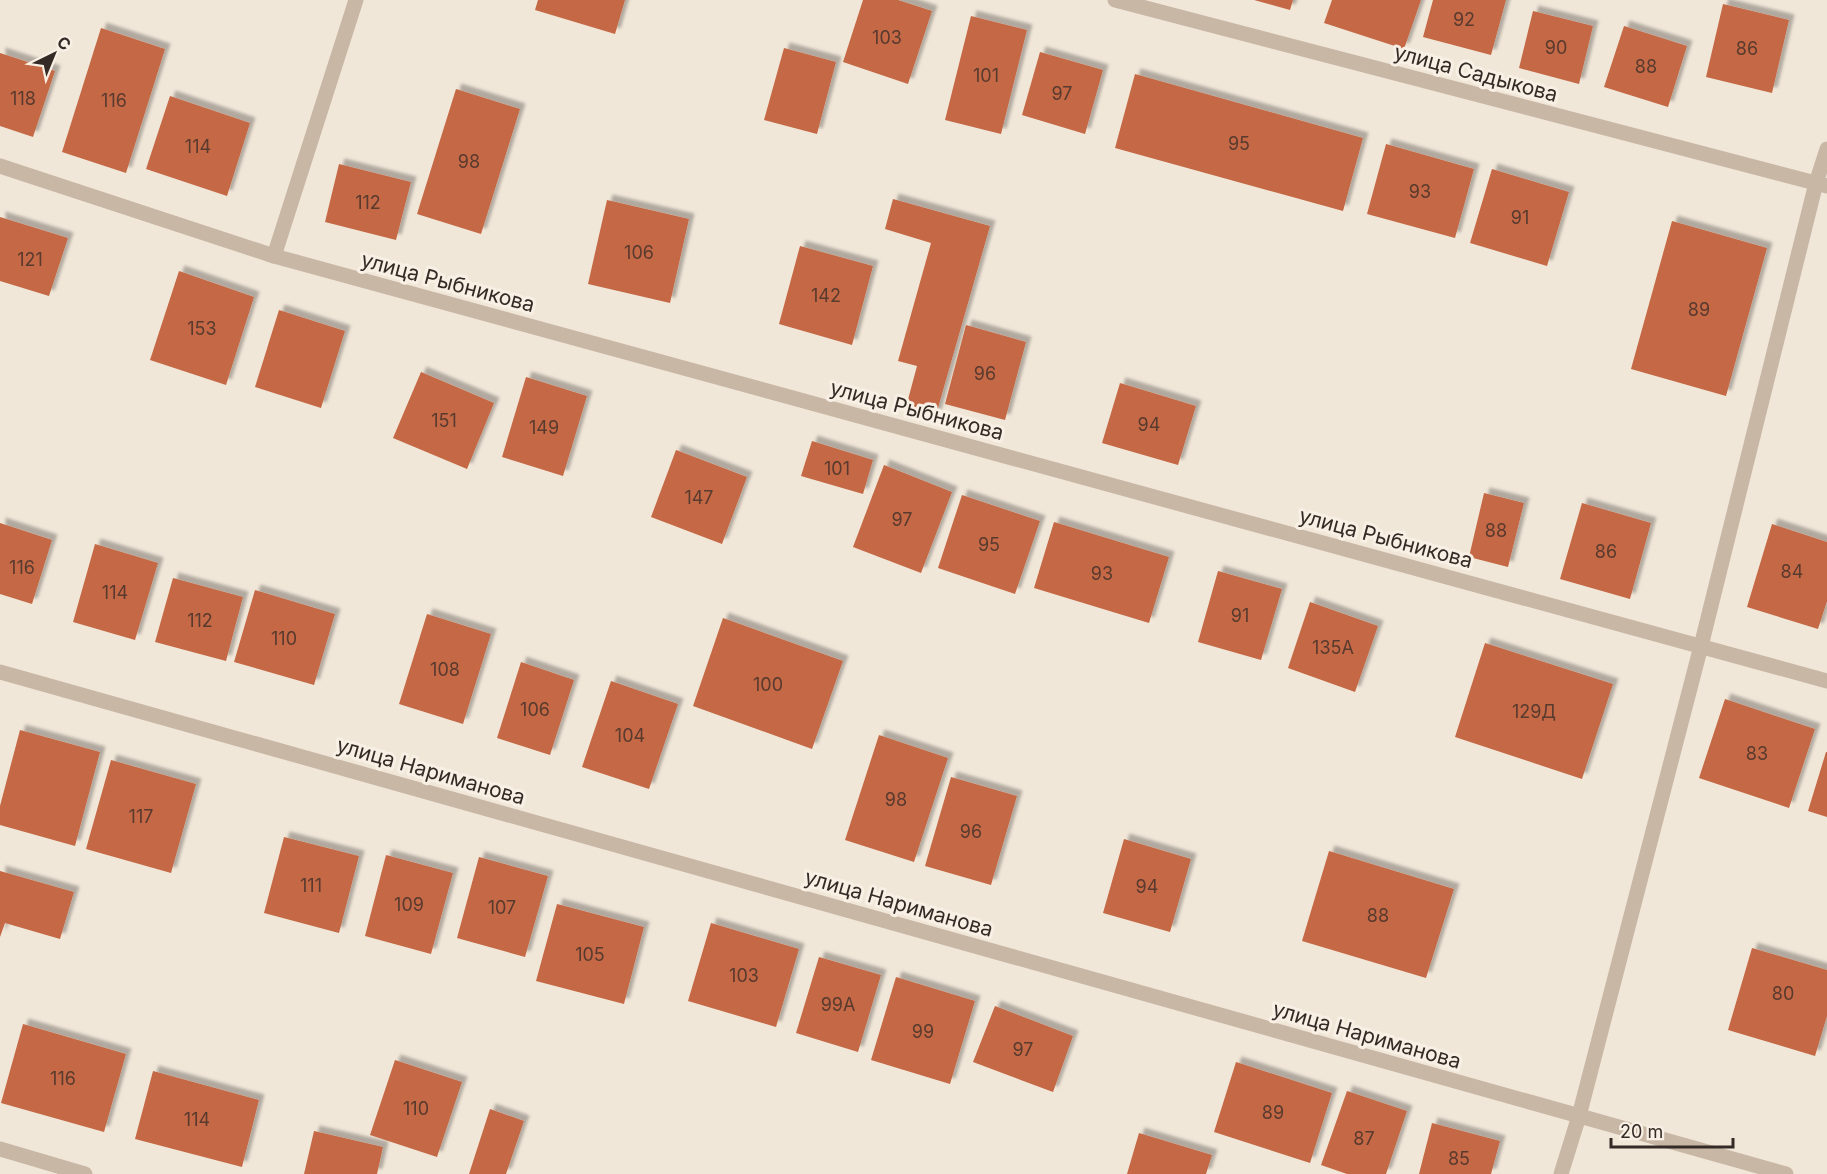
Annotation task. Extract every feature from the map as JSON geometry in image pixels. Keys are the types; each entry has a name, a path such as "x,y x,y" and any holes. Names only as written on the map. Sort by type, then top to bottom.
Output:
{"street":[{"path":"274,256 356,0"},
{"name":"улица Садыкова","path":"1115,0 1822,185"},
{"path":"1561,1174 1579,1116 1822,185 1827,149"},
{"name":"улица Рыбникова","path":"0,166 274,256 1827,681"},
{"name":"улица Нариманова","path":"0,672 1786,1174"},
{"path":"0,1149 85,1174"}],"building":[{"path":"538,0 625,0 615,34 535,10"},
{"path":"863,0 898,0 932,11 908,84 843,62"},
{"path":"1254,0 1293,0 1290,10"},
{"path":"1332,0 1421,0 1404,49 1324,23"},
{"path":"1433,0 1506,0 1491,55 1423,37"},
{"path":"1723,4 1789,20 1772,93 1706,77"},
{"path":"1533,11 1593,26 1579,84 1519,68"},
{"path":"971,16 1027,30 1001,134 945,120"},
{"path":"1624,26 1687,46 1668,107 1604,87"},
{"path":"101,28 165,49 126,173 62,152"},
{"path":"784,48 836,62 817,134 764,120"},
{"path":"1040,52 1103,70 1085,134 1022,115"},
{"path":"0,53 55,71 33,137 0,126"},
{"path":"1135,74 1363,138 1343,211 1115,148"},
{"path":"456,89 520,109 481,234 417,214"},
{"path":"170,96 250,123 227,196 146,169"},
{"path":"1386,144 1474,169 1455,238 1367,214"},
{"path":"339,164 411,182 396,240 325,222"},
{"path":"1492,169 1569,192 1547,266 1470,243"},
{"path":"893,199 990,226 936,415 906,407 917,366 898,361 931,243 885,229"},
{"path":"607,200 689,219 670,303 588,284"},
{"path":"0,217 68,238 49,296 0,281"},
{"path":"1672,221 1767,248 1726,396 1631,369"},
{"path":"800,246 873,266 852,345 779,324"},
{"path":"179,271 254,297 226,385 150,360"},
{"path":"279,310 345,331 321,408 255,387"},
{"path":"966,325 1026,342 1005,420 945,404"},
{"path":"421,372 494,403 467,469 393,438"},
{"path":"526,377 587,396 563,476 502,457"},
{"path":"1120,383 1196,406 1178,465 1102,443"},
{"path":"812,441 873,460 863,494 801,476"},
{"path":"676,450 747,477 722,544 651,517"},
{"path":"884,465 952,492 921,573 853,547"},
{"path":"1484,493 1524,503 1508,567 1469,557"},
{"path":"962,495 1040,521 1015,594 938,568"},
{"path":"1582,503 1651,523 1630,599 1560,579"},
{"path":"1054,522 1169,557 1149,623 1034,588"},
{"path":"0,523 52,540 32,604 0,594"},
{"path":"1772,524 1827,542 1827,601 1818,629 1747,607"},
{"path":"95,544 158,563 135,640 73,622"},
{"path":"1218,571 1282,589 1261,660 1198,642"},
{"path":"173,578 243,597 226,661 155,642"},
{"path":"255,590 335,614 314,685 234,662"},
{"path":"1310,602 1378,626 1355,692 1288,668"},
{"path":"427,614 491,634 463,724 399,704"},
{"path":"723,618 843,661 812,749 693,706"},
{"path":"1485,643 1613,684 1582,779 1455,737"},
{"path":"521,662 574,680 550,755 497,738"},
{"path":"611,681 678,704 649,789 582,767"},
{"path":"1725,699 1815,729 1789,808 1699,778"},
{"path":"20,730 100,752 75,846 0,825 0,806"},
{"path":"879,735 948,758 914,862 845,840"},
{"path":"1827,752 1827,817 1808,811"},
{"path":"111,760 196,784 171,873 86,849"},
{"path":"951,777 1017,796 991,885 925,866"},
{"path":"284,837 359,856 339,933 264,913"},
{"path":"1124,839 1191,859 1170,932 1103,913"},
{"path":"1329,851 1454,889 1426,978 1302,941"},
{"path":"386,855 453,873 431,954 365,936"},
{"path":"479,857 548,876 525,957 457,938"},
{"path":"0,871 74,892 60,939 5,923 0,937"},
{"path":"557,904 644,927 624,1004 536,981"},
{"path":"711,923 799,949 776,1027 688,1001"},
{"path":"1752,948 1827,970 1827,1016 1815,1056 1728,1030"},
{"path":"819,957 881,975 858,1052 796,1033"},
{"path":"896,977 975,1001 950,1084 871,1060"},
{"path":"995,1006 1073,1036 1053,1092 973,1062"},
{"path":"23,1024 126,1054 104,1132 1,1103"},
{"path":"395,1060 462,1082 437,1157 370,1135"},
{"path":"1236,1062 1332,1093 1310,1163 1214,1132"},
{"path":"153,1071 259,1100 242,1167 135,1139"},
{"path":"1347,1091 1407,1111 1386,1174 1347,1174 1321,1165"},
{"path":"490,1109 524,1121 506,1174 469,1174"},
{"path":"1432,1123 1500,1141 1491,1174 1419,1174"},
{"path":"314,1131 383,1147 377,1174 304,1174"},
{"path":"1139,1133 1212,1155 1206,1174 1127,1174"}]}
